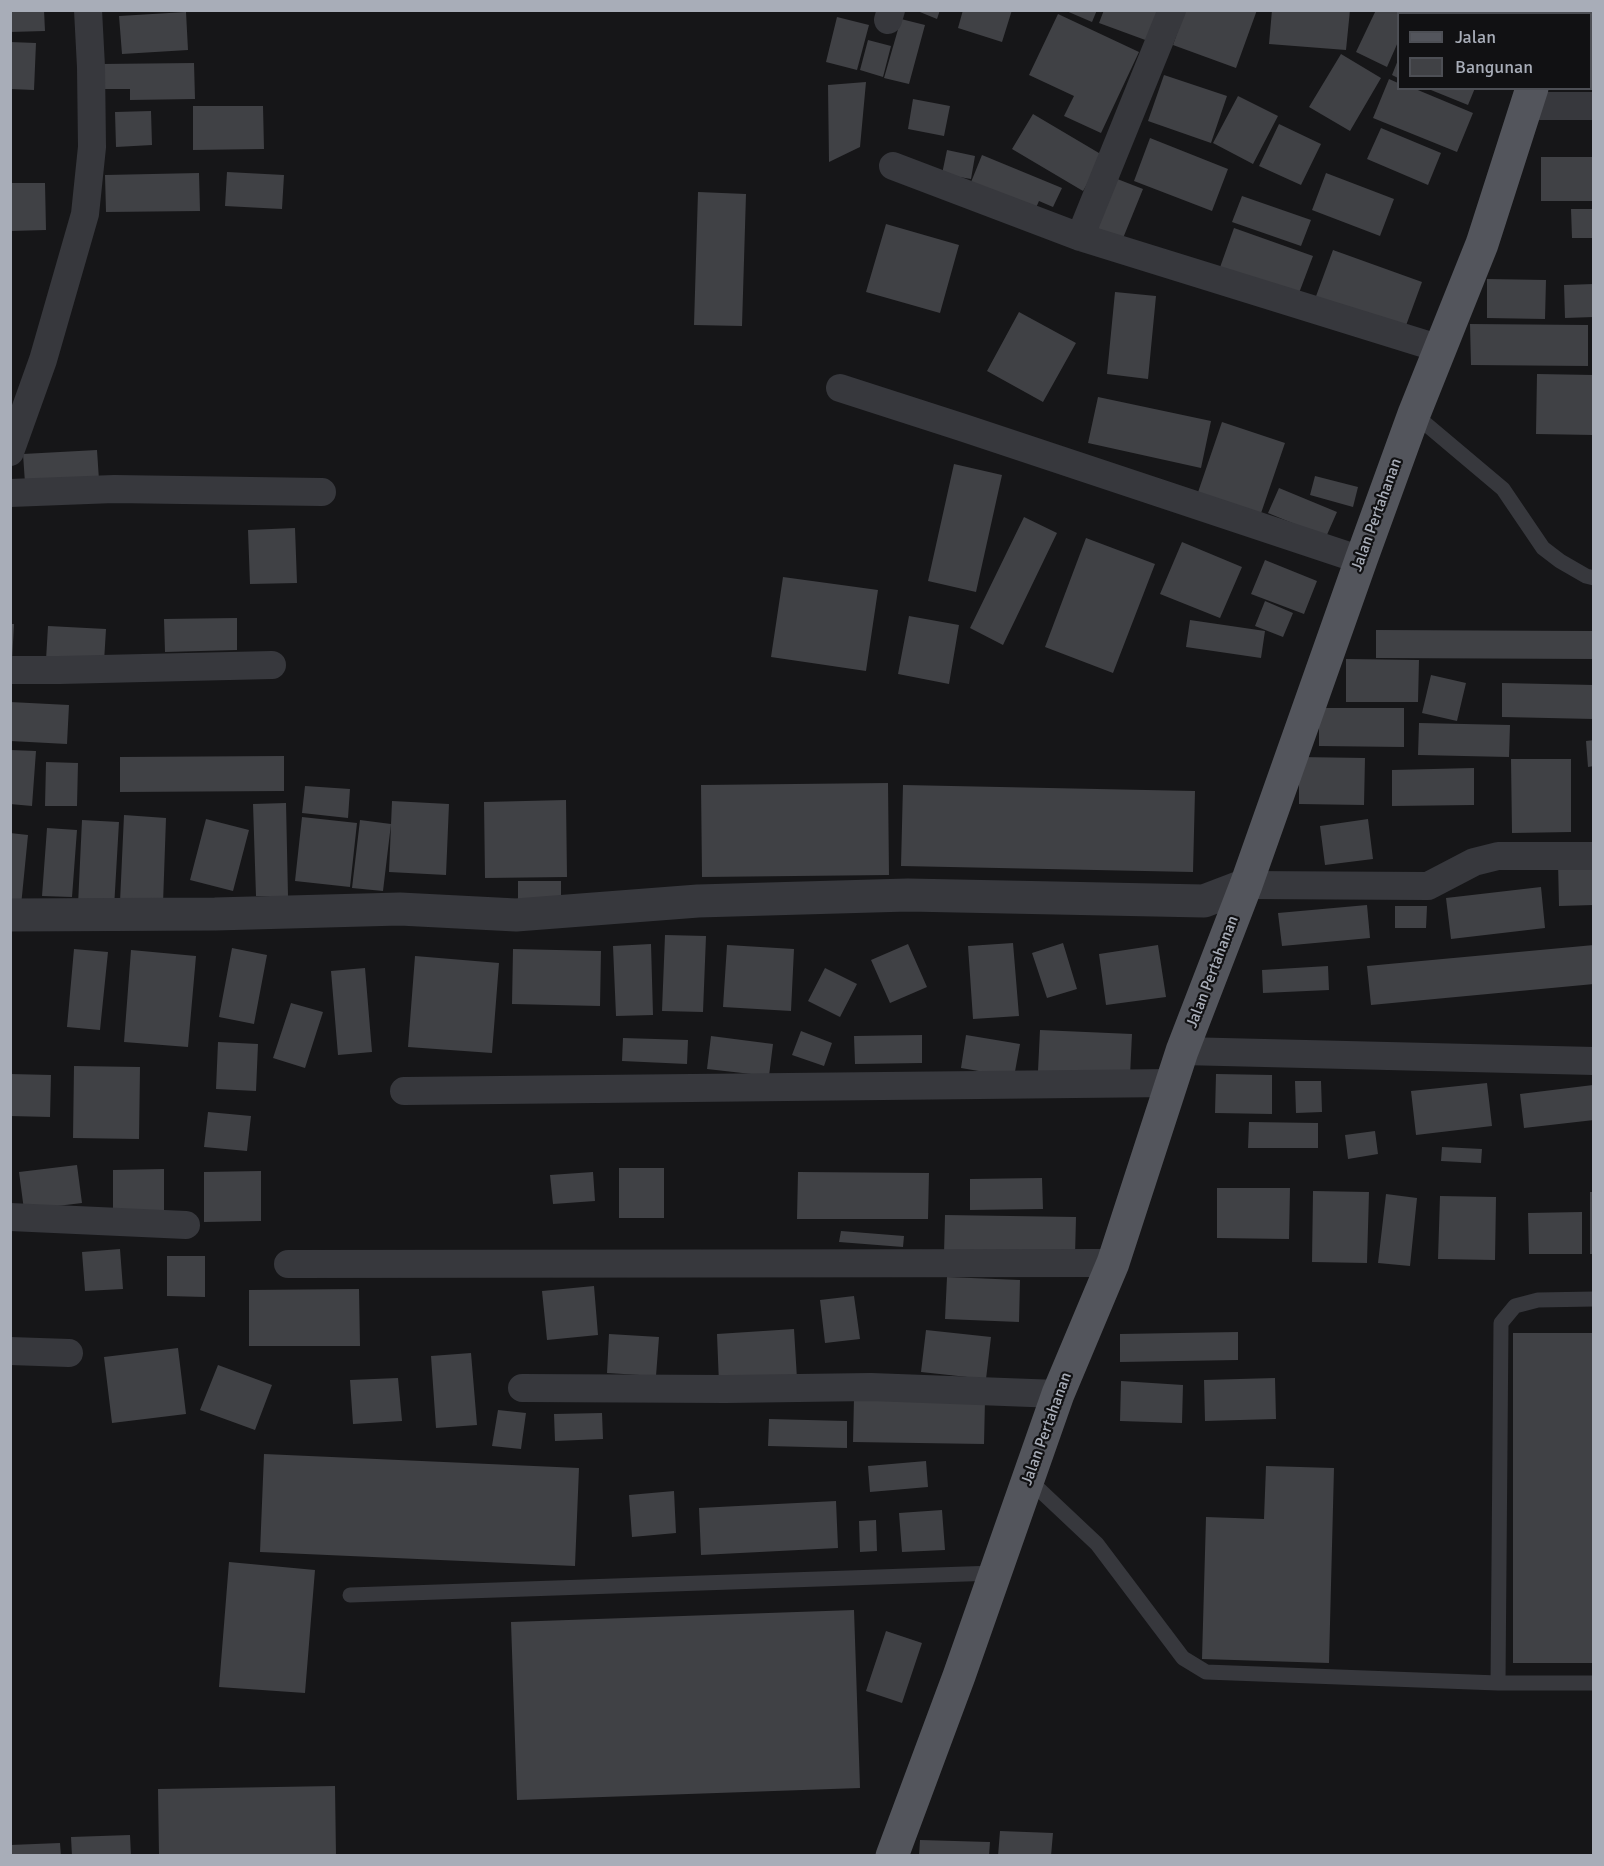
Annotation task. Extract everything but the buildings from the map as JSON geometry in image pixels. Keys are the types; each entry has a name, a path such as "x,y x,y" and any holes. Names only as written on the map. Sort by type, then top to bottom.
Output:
{"main road":[{"name":"Jalan Pertahanan","path":"892,1856 959,1676 1058,1394 1113,1263 1182,1051 1246,885 1360,560 1414,414 1482,244 1529,97"}],"street":[{"path":"10,452 43,360 85,214 92,147 88,10"},
{"path":"1080,237 1172,10"},
{"path":"1529,97 1593,106"},
{"path":"893,166 1080,237 1441,349"},
{"path":"840,388 1360,560"},
{"path":"10,493 114,489 322,492"},
{"path":"10,670 272,665"},
{"path":"10,915 215,914 400,909 516,915 698,901 908,894 1204,900 1246,885 1428,886 1474,862 1498,856 1593,856"},
{"path":"1182,1051 1593,1061"},
{"path":"404,1091 1172,1083"},
{"path":"10,1217 186,1225"},
{"path":"288,1264 1113,1263"},
{"path":"10,1351 69,1353"},
{"path":"522,1388 871,1387 1058,1394"}],"lane":[{"path":"1414,414 1503,489 1543,548 1560,561 1593,578"},
{"path":"1498,1683 1501,1323 1515,1306 1530,1302 1593,1299"},
{"path":"1028,1479 1097,1544 1183,1658 1206,1672 1498,1683 1593,1683"},
{"path":"350,1595 995,1573"}]}
